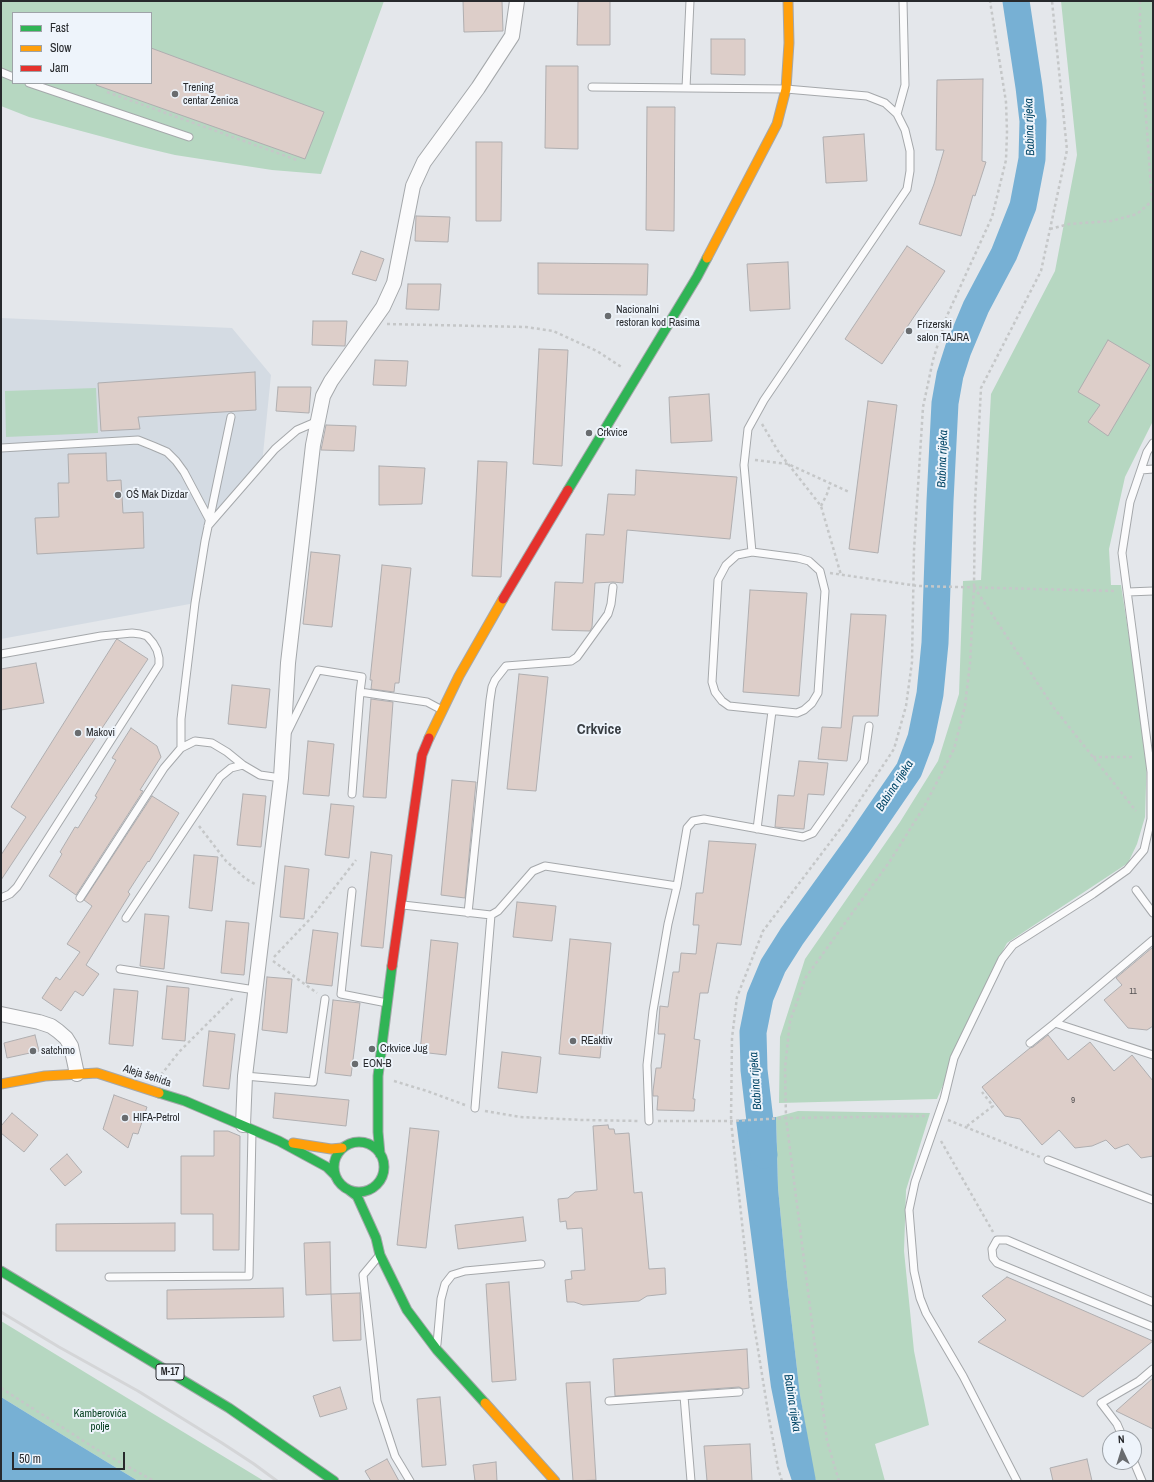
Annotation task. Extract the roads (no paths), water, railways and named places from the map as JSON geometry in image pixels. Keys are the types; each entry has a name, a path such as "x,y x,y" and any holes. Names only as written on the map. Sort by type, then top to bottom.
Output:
{"main road":[{"path":"349,1190 357,1192 376,1189 384,1170 380,1154 378,1132 378,1076 400,905 422,755 459,676 534,545 697,277 774,131 780,117 786,89 789,43 788,1"},
{"name":"Aleja šehida","path":"1,1084 45,1076 97,1073 192,1103 279,1141 327,1167 335,1175"},
{"path":"368,1123 377,1093"},
{"path":"362,1133 352,1143 342,1148 335,1161 334,1168 335,1175 341,1184 357,1196 376,1238"},
{"name":"Aleja šehida","path":"279,1141 331,1149 342,1148"},
{"path":"352,1143 368,1143 380,1154"},
{"path":"374,1208 376,1238 380,1255 407,1310 437,1350 555,1481"},
{"name":"M-17","path":"1,1271 229,1408 334,1481"}],"street":[{"path":"247,1127 246,1076 249,989 267,890 281,778 288,663 313,445 323,396 330,381 383,307 394,283 413,186 424,162 478,88 512,36 517,1"},
{"path":"1,1014 39,1022 51,1026 58,1031 66,1038 71,1046 77,1074"}],"lane":[{"path":"686,88 690,1"},
{"path":"897,114 905,85 903,1"},
{"path":"1,72 12,77"},
{"path":"32,84 189,137"},
{"path":"592,87 786,89 867,96 884,103 897,114 905,130 910,151 910,171 907,189 764,400 748,429 744,458 752,552"},
{"path":"181,748 182,711 195,603 209,523 231,417"},
{"path":"209,523 275,449 297,430 318,421"},
{"path":"1,448 138,440 166,452 176,461 184,472 209,523"},
{"path":"1017,1481 963,1376 926,1313 914,1271 909,1210 915,1182 938,1116 954,1058 1002,959 1013,945 1031,932 1093,894 1128,870 1144,850 1152,819 1151,772 1122,553 1130,502 1148,452 1153,443"},
{"path":"1141,470 1153,469"},
{"path":"752,552 798,558 809,561 820,571 825,591 818,693 812,703 804,710 797,713 729,706 722,701 715,692 712,682 718,580 726,565 737,555 752,552"},
{"path":"468,913 490,700 495,680 506,666 571,661 577,657 608,614 613,587"},
{"path":"1128,592 1153,591"},
{"path":"1,654 101,636 132,633 147,636 153,642 157,650 159,665 17,887 10,894 1,898"},
{"path":"283,740 318,670 362,677 352,794"},
{"path":"360,692 427,702 442,710"},
{"path":"757,829 772,711"},
{"path":"649,1121 647,1065 653,1011 687,828 693,822 704,819 803,837 812,833 864,761 869,726"},
{"path":"80,898 164,768 181,748 195,741 212,742 228,752 243,765 260,774 281,778"},
{"path":"126,918 220,777 231,768 243,765"},
{"path":"400,905 491,915 498,911 533,871 544,866 677,886"},
{"path":"1136,890 1153,913"},
{"path":"352,891 341,994 387,1003"},
{"path":"475,1108 491,915"},
{"path":"1030,1043 1056,1023 1153,940"},
{"path":"120,969 249,989"},
{"path":"246,1076 313,1082 324,999"},
{"path":"1056,1023 1153,1055"},
{"path":"109,1277 249,1276 247,1127"},
{"path":"1048,1160 1153,1200"},
{"path":"1153,1302 1007,1240 997,1240 992,1249 993,1258 997,1263 1153,1327"},
{"path":"380,1255 363,1276 377,1401 395,1456 410,1481"},
{"path":"437,1350 441,1299 445,1284 452,1275 465,1271 541,1264"},
{"path":"1120,1430 1117,1424 1101,1403 1139,1381 1153,1370"},
{"path":"609,1401 739,1392"},
{"path":"684,1396 691,1481"},
{"path":"1137,1470 1142,1481"}],"water":[{"path":"776,1117 778,1188 787,1282 800,1395 816,1481 792,1481 787,1466 771,1387 736,1120"},
{"path":"1,1397 74,1442 138,1481 1,1481"}],"waterway":[{"name":"Babina rijeka","path":"764,1155 754,1070 753,1032 760,997 773,966 792,936 909,770 921,738 930,694 935,643 945,403 950,375 958,350 976,307 1004,254 1023,206 1032,159 1033,121 1016,1"}],"railway":[{"path":"1,1312 59,1347 138,1391 222,1443 277,1481"}],"place":[{"name":"Trening centar Zenica","path":"175,94"},
{"name":"Nacionalni restoran kod Rasima","path":"608,316"},
{"name":"Frizerski salon TAJRA","path":"909,331"},
{"name":"Crkvice","path":"589,433"},
{"name":"OŠ Mak Dizdar","path":"118,495"},
{"name":"Makovi","path":"78,733"},
{"name":"REaktiv","path":"573,1041"},
{"name":"Crkvice Jug","path":"372,1049"},
{"name":"satchmo","path":"33,1051"},
{"name":"EON-B","path":"355,1064"},
{"name":"HIFA-Petrol","path":"125,1118"}],"district":[{"name":"Crkvice","path":"599,730"}],"park label":[{"name":"Kamberovića polje","path":"100,1420"}]}
